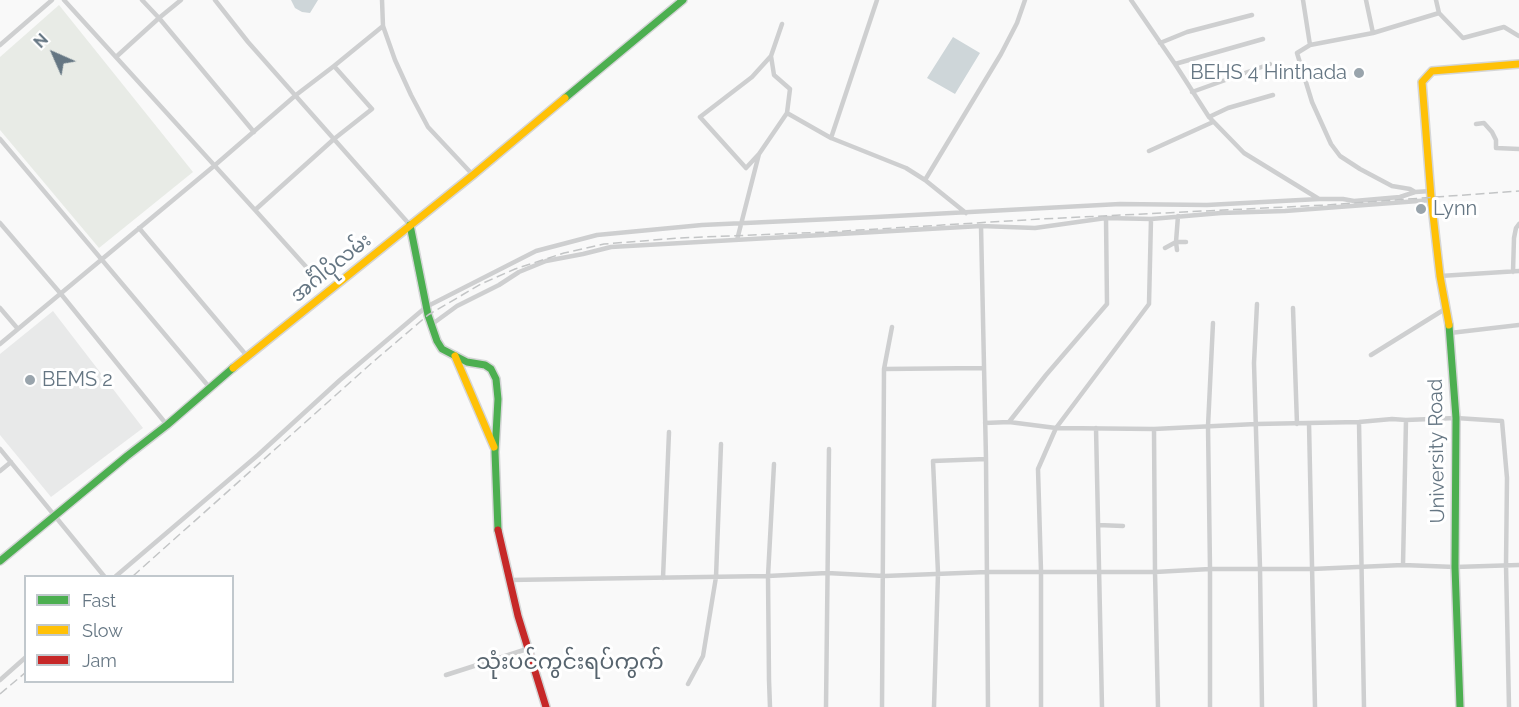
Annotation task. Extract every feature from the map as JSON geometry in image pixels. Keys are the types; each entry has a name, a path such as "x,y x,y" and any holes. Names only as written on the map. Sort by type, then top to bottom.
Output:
{"main road":[{"name":"အင်္ဂါပိုလမ်း","path":"0,561 167,425 247,356 473,175 684,0"},
{"name":"University Road","path":"1460,707 1455,567 1456,418 1449,333 1431,196 1422,82 1426,75 1441,69 1519,64"},
{"path":"410,225 426,307 442,349 467,362 484,365 495,374 498,399 495,452 497,519 509,580 546,707"},
{"path":"455,356 495,452"}],"street":[{"path":"0,45 52,0"},
{"path":"64,0 318,280"},
{"path":"142,0 254,132"},
{"path":"116,57 181,0"},
{"path":"214,0 248,42 410,225"},
{"path":"382,0 383,26 399,69 428,127 473,175"},
{"path":"831,138 877,0"},
{"path":"925,180 1001,54 1017,23 1025,0"},
{"path":"1131,0 1211,119 1244,153 1319,199"},
{"path":"1303,0 1310,45"},
{"path":"1366,0 1373,33"},
{"path":"1436,0 1439,13 1463,38 1504,27 1519,36"},
{"path":"1431,196 1392,186 1340,156 1331,144 1312,102 1298,53 1310,45 1373,33 1439,13"},
{"path":"1160,42 1187,32 1252,15"},
{"path":"771,56 774,75 790,89 787,114 759,154 746,168 700,117 752,76 771,56 782,24"},
{"path":"0,344 296,95 383,26"},
{"path":"1175,64 1263,39"},
{"path":"1192,92 1270,64"},
{"path":"255,210 334,139 372,109 334,66"},
{"path":"1149,152 1228,108 1273,95"},
{"path":"787,114 831,138 906,168 925,180 966,213"},
{"path":"1476,124 1484,123 1492,132 1496,140 1496,148 1519,149"},
{"path":"0,139 210,388"},
{"path":"0,152 6,147"},
{"path":"737,240 759,154"},
{"path":"117,575 426,307 536,250 597,235 741,222 1120,204 1207,205 1319,199 1354,201 1400,197 1415,192"},
{"path":"431,325 457,306 519,272 546,261 611,247 981,226 1035,228 1106,218 1151,219 1320,209 1431,196"},
{"path":"1177,250 1178,216"},
{"path":"1009,422 1107,304 1106,218"},
{"path":"1041,707 1038,469 1056,428 1149,304 1151,219"},
{"path":"0,223 167,425"},
{"path":"1440,276 1516,271 1514,238 1519,224"},
{"path":"981,226 988,707"},
{"path":"139,228 247,356"},
{"path":"1165,248 1176,242 1186,243"},
{"path":"1257,304 1254,363 1262,707"},
{"path":"0,308 18,329"},
{"path":"1293,308 1297,424"},
{"path":"1371,355 1445,309"},
{"path":"1210,707 1208,426 1213,323"},
{"path":"1449,333 1519,325"},
{"path":"882,707 884,369 892,327"},
{"path":"884,369 983,369"},
{"path":"985,423 1009,422 1056,428 1154,429 1392,419 1456,418 1502,421 1507,478 1509,707"},
{"path":"1403,566 1406,420"},
{"path":"1359,422 1364,707"},
{"path":"1310,423 1315,707"},
{"path":"1096,428 1102,707"},
{"path":"1154,429 1158,707"},
{"path":"663,578 669,432"},
{"path":"688,684 703,656 716,577 721,444"},
{"path":"0,449 103,575"},
{"path":"826,707 829,449"},
{"path":"934,707 938,573 933,461 986,459"},
{"path":"0,471 11,462"},
{"path":"770,707 768,576 774,464"},
{"path":"1098,525 1122,526"},
{"path":"509,580 827,573 884,576 1041,571 1155,572 1260,568 1519,565"},
{"path":"446,675 527,648"},
{"path":"0,680 24,659"}],"shaded area":[{"path":"291,0 318,0 310,13 295,8"},
{"path":"59,5 193,172 99,248 0,130 0,57"},
{"path":"953,37 980,53 955,94 927,78"},
{"path":"53,311 143,428 51,497 0,435 0,354"}],"railway":[{"path":"134,575 428,315 481,284 515,269 564,253 604,244 679,238 1326,205 1519,191"},
{"path":"0,694 24,674"}],"traffic: fast":[{"path":"565,98 683,0"},
{"path":"410,225 428,315 437,341 442,349 467,362 485,365 491,369 496,379 498,399 495,452 498,530"},
{"path":"1449,325 1456,418 1455,567 1460,707"},
{"path":"0,561 233,368"}],"traffic: slow":[{"path":"1449,325 1440,276 1431,197 1422,82 1432,71 1519,64"},
{"path":"233,368 565,98"},
{"path":"455,356 494,447"}],"traffic: jam":[{"path":"498,530 518,616 546,707"}],"place":[{"name":"BEHS 4 Hinthada","path":"1359,73"},
{"name":"Lynn","path":"1421,209"},
{"name":"BEMS 2","path":"30,380"}],"district":[{"name":"သုံးပင်ကွင်းရပ်ကွက်","path":"570,662"}]}
